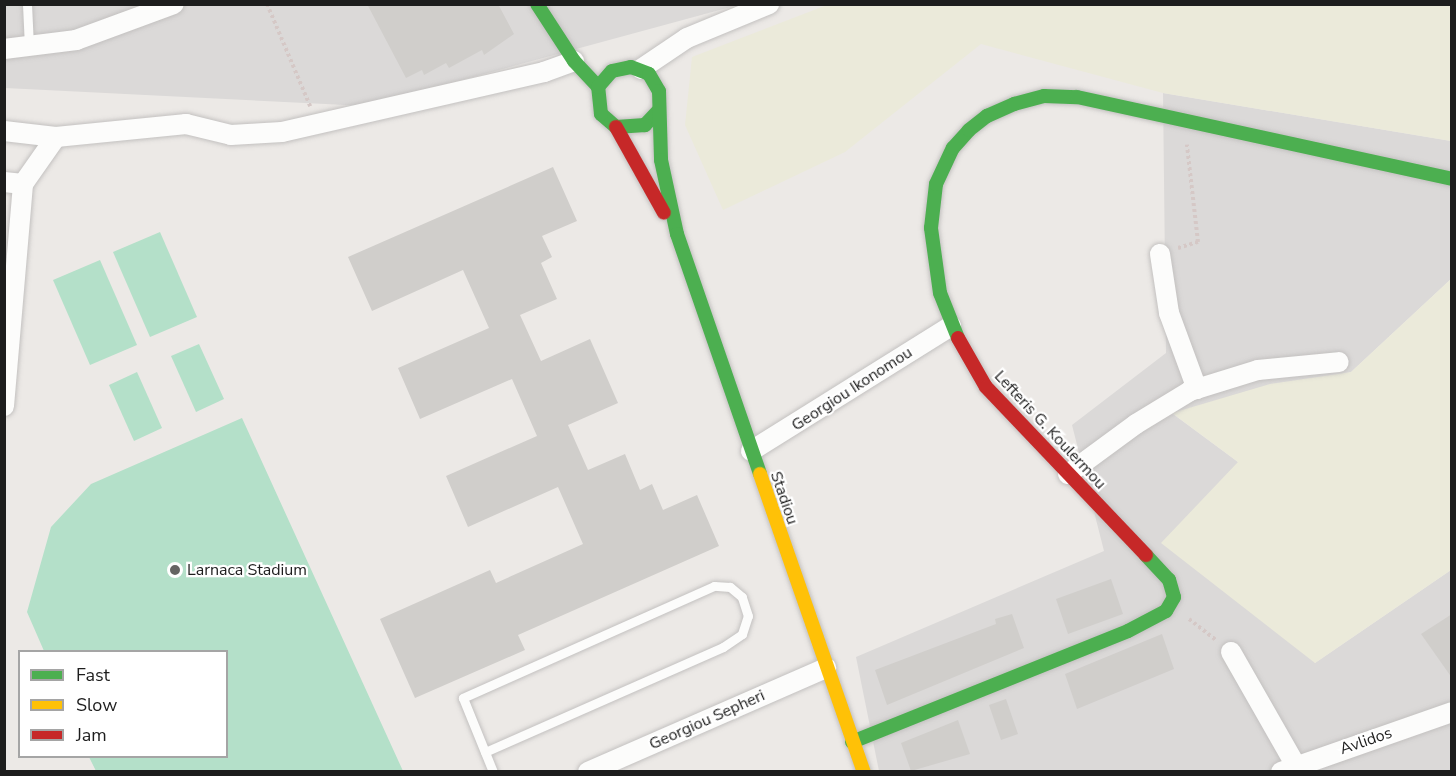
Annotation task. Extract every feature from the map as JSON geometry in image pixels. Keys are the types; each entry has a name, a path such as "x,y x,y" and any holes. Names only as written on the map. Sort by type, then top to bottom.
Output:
{"street":[{"path":"4,48 76,40 174,4"},
{"path":"537,4 574,61 598,87 601,114 616,127 626,130 645,125 659,110 656,82 641,69 622,67 605,77 598,87"},
{"path":"641,69 687,38 769,4"},
{"path":"4,131 56,137 186,124 231,135 318,126 543,72 574,61"},
{"name":"Lefteris G. Koulermou","path":"1171,604 1174,597 1169,580 986,387 951,326 940,293 931,228 936,184 953,148 969,130 987,116 1044,96 1077,97 1452,179"},
{"name":"Stadiou","path":"659,110 660,160 677,234 826,668 864,771"},
{"name":"Stadiou","path":"616,127 677,234"},
{"path":"4,406 14,183 56,137"},
{"path":"1160,254 1169,313 1197,389"},
{"name":"Georgiou Ikonomou","path":"751,451 951,326"},
{"path":"1068,474 1162,406 1197,389 1258,370 1339,362"},
{"path":"852,742 1156,619 1171,604"},
{"path":"1231,652 1288,769"},
{"name":"Georgiou Sepheri","path":"588,771 826,668"},
{"name":"Avlidos","path":"1288,769 1452,712"}],"lane":[{"path":"27,4 29,47"},
{"path":"485,752 723,647 742,634 748,616 742,597 730,587 714,585 463,698 485,752 493,771"}],"path":[{"path":"267,4 318,126"},
{"path":"1160,254 1198,242 1184,120"},
{"path":"1171,604 1231,652"}],"shaded area":[{"path":"4,5 738,5 366,106 5,88"},
{"path":"827,5 1451,5 1451,141 1163,93 981,44 845,152 723,210 685,125 692,57"},
{"path":"1163,93 1451,141 1451,279 1351,372 1173,414 1238,462 1315,663 1451,570 1451,771 879,771 856,657 1104,551 1072,425 1166,353"},
{"path":"1451,279 1451,570 1315,663 1161,543 1238,462 1172,413 1270,384 1351,372"}],"green space":[{"path":"160,232 197,317 150,337 113,252"},
{"path":"100,260 137,345 90,365 53,280"},
{"path":"199,344 224,399 196,412 171,356"},
{"path":"137,372 162,428 134,441 109,385"},
{"name":"Larnaca Stadium","path":"242,418 403,771 96,771 90,758 228,758 228,650 44,650 27,612 51,527 91,484"}],"building":[{"path":"367,4 498,4 514,34 484,55 482,50 449,68 446,63 424,75 422,70 406,78"},
{"path":"553,167 577,221 542,236 552,257 541,263 557,299 520,315 541,361 590,339 618,403 568,425 588,470 625,454 640,490 652,484 663,510 697,495 719,546 518,635 525,650 415,698 380,619 490,570 496,583 583,544 558,487 468,527 446,476 537,436 512,379 420,419 398,368 489,328 463,270 372,311 348,257"},
{"path":"1111,579 1123,614 1068,634 1056,599"},
{"path":"1012,614 1024,648 887,705 875,670 996,624 995,619"},
{"path":"1452,614 1452,678 1421,634"},
{"path":"1162,634 1174,669 1077,709 1065,674"},
{"path":"1006,699 1018,734 1001,740 989,705"},
{"path":"958,720 970,754 911,771 901,743"}],"traffic: fast":[{"path":"537,4 574,61 598,87"},
{"path":"659,110 645,125 616,127 601,114 598,87 612,71 631,67 649,74 659,91 661,160 677,234 760,474"},
{"path":"958,338 940,293 931,228 936,184 953,148 969,130 987,116 1014,104 1044,96 1077,97 1452,179"},
{"path":"852,742 1128,631 1166,611 1174,597 1169,580 1146,555"}],"traffic: slow":[{"path":"760,474 864,772"}],"traffic: jam":[{"path":"616,127 664,213"},
{"path":"958,338 986,387 1146,555"}],"place":[{"name":"Larnaca Stadium","path":"175,570"}]}
